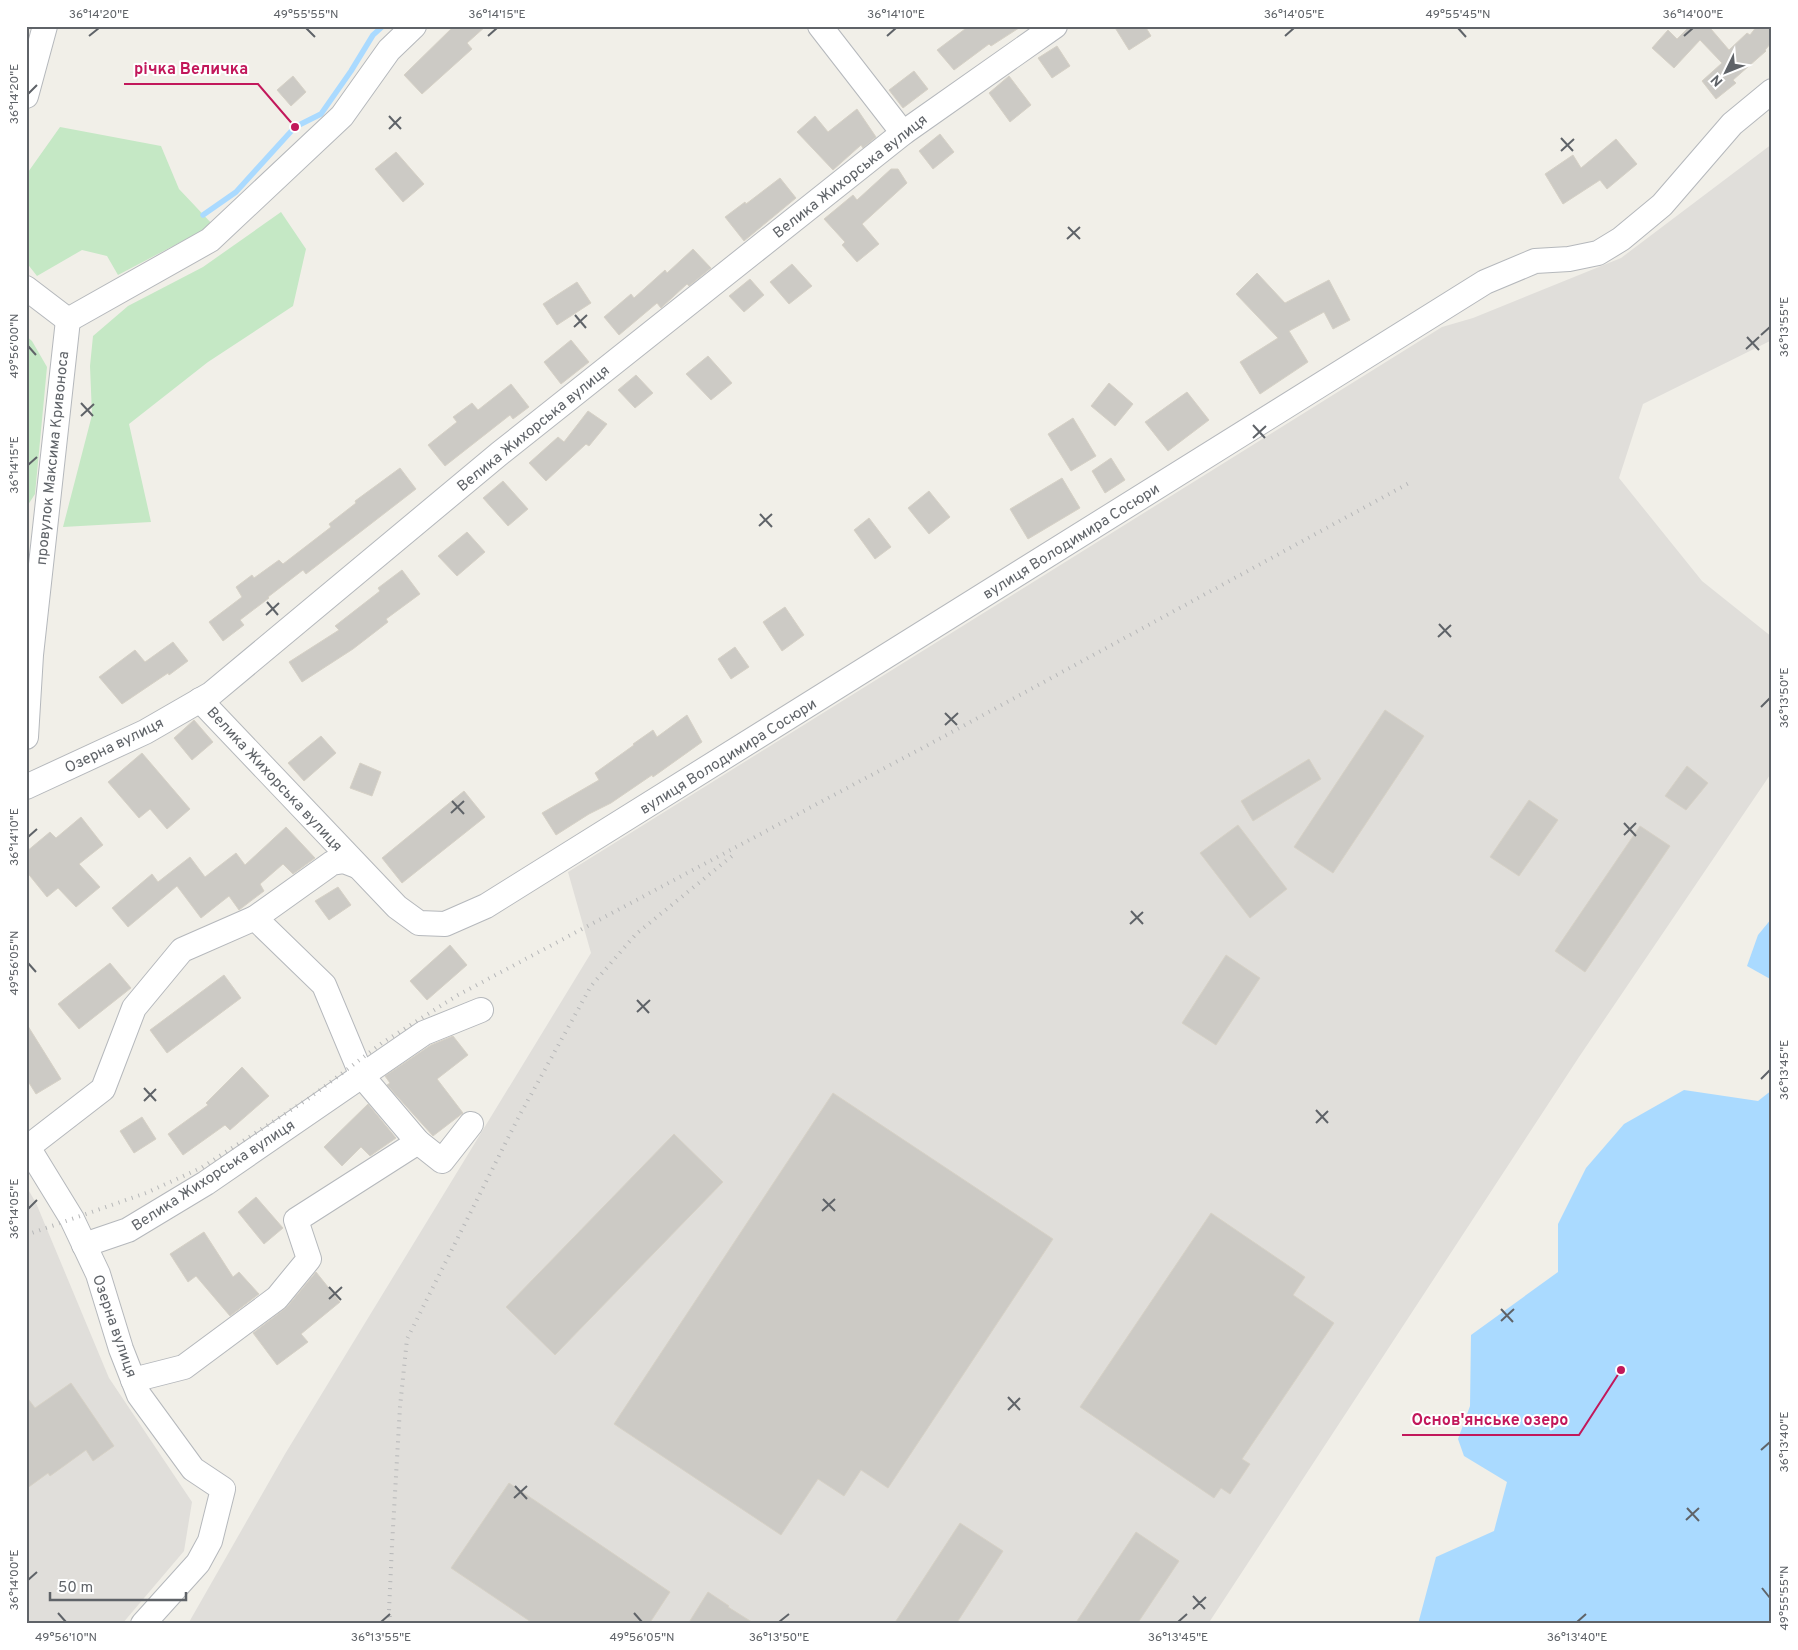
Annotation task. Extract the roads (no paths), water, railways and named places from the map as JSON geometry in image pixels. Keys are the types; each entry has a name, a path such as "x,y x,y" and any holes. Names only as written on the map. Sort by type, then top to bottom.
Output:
{"street":[{"path":"26,96 46,26"},
{"path":"26,288 68,320 210,240 342,116 389,50 414,26"},
{"path":"820,26 903,133"},
{"name":"Велика Жихорська вулиця","path":"357,866 200,700 211,694 499,454 903,133 1055,26"},
{"name":"вулиця Володимира Сосюри","path":"357,866 397,907 419,923 445,924 486,906 1485,282 1534,261 1569,260 1598,253 1621,239 1662,205 1732,124 1772,91"},
{"name":"провулок Максима Кривоноса","path":"26,737 31,655 68,320"},
{"name":"Озерна вулиця","path":"26,787 145,732 200,700"},
{"name":"Озерна вулиця","path":"143,1624 198,1563 210,1541 223,1489 194,1469 140,1395 121,1349 98,1274 72,1219 27,1146 104,1089 134,1008 182,950 256,918 332,863 344,861 357,866"},
{"path":"256,918 324,985 362,1076 418,1142 442,1161 471,1124"},
{"name":"Велика Жихорська вулиця","path":"84,1245 128,1230 198,1188 424,1032 480,1010"},
{"path":"133,1380 184,1367 277,1298 308,1259 296,1220 418,1142"}],"water":[{"path":"1772,918 1772,980 1747,966 1758,935"},
{"path":"1684,1090 1758,1101 1772,1090 1772,1624 1418,1624 1436,1557 1494,1531 1507,1482 1464,1456 1458,1439 1470,1406 1471,1335 1558,1272 1558,1224 1586,1168 1624,1124"}],"waterway":[{"path":"203,215 236,192 295,127 321,114 373,35 383,26"}],"railway":[{"path":"26,1235 146,1193 201,1168 308,1099 382,1043 458,995 941,738 1411,482"},
{"path":"391,1624 389,1611 392,1545 400,1407 407,1339 517,1120 591,986 636,934 732,856"}],"place":[{"name":"річка Величка","path":"295,127"},
{"name":"Основ'янське озеро","path":"1621,1370"}]}
